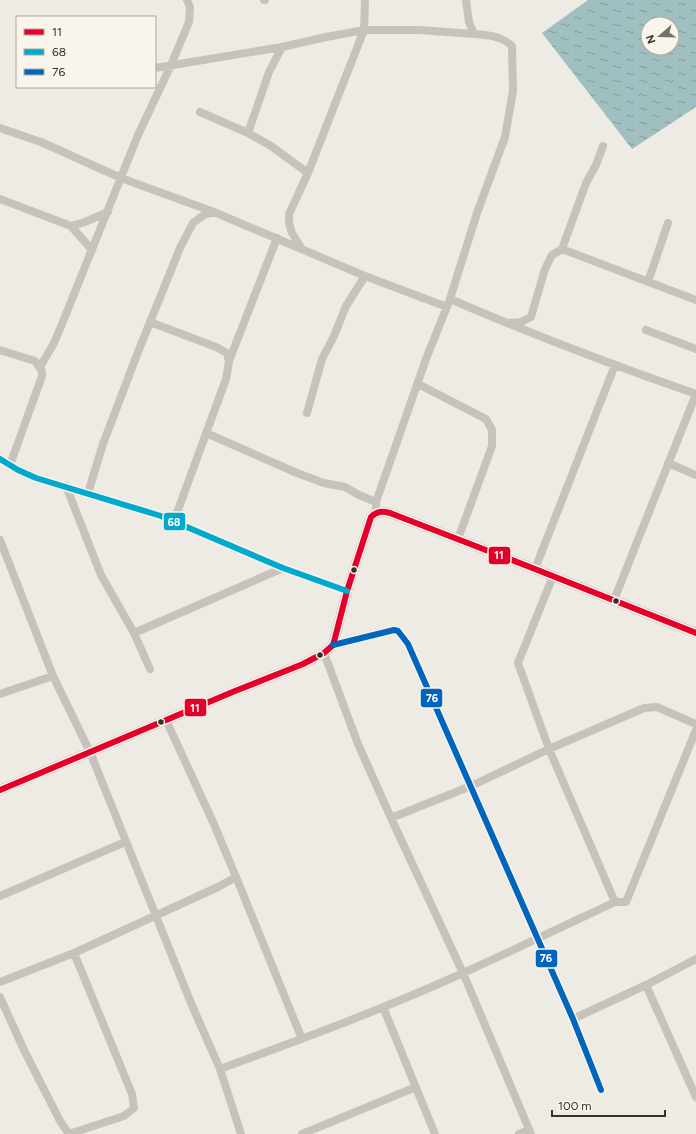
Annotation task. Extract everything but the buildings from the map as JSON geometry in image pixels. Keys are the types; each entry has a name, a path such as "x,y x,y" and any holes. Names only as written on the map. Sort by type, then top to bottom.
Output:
{"street":[{"path":"40,367 54,343 138,135 171,65 189,22 190,7 188,0"},
{"path":"302,249 292,233 289,223 289,214 308,173 364,30 365,0"},
{"path":"466,0 469,22 474,34"},
{"path":"156,68 282,47 364,30 419,30 490,35 507,41 512,46 513,92 505,137 477,213 448,303 376,502 376,512"},
{"path":"248,133 269,72 282,47"},
{"path":"200,112 248,133 271,146 308,173"},
{"path":"0,128 41,142 121,178 214,212 365,276 448,303 696,394 614,600"},
{"path":"504,323 521,322 531,317 544,269 552,255 562,250 586,184 596,165 603,146"},
{"path":"0,199 71,226 92,250"},
{"path":"71,226 85,222 108,212"},
{"path":"88,493 106,437 180,248 192,223 204,215 214,212"},
{"path":"648,282 668,223"},
{"path":"174,522 226,379 229,362 277,238"},
{"path":"562,250 696,300"},
{"path":"307,413 322,359 334,336 346,306 365,276"},
{"path":"150,322 228,353 229,362"},
{"path":"646,330 696,349"},
{"path":"0,350 35,361 40,367 42,376 10,465"},
{"path":"535,569 615,365"},
{"path":"418,384 486,419 492,430 492,446 458,539"},
{"path":"206,433 297,473 324,483 345,487 376,502"},
{"path":"0,459 18,470 36,478 162,516 283,568 347,591"},
{"path":"668,463 696,475"},
{"path":"66,486 101,575 134,633 150,669"},
{"path":"0,790 304,664 324,653 333,644 347,591 371,517 376,512 384,511 390,513 696,633"},
{"path":"0,540 53,676 90,752 191,1003 220,1069 241,1134"},
{"path":"134,633 283,568"},
{"path":"553,576 518,663 549,749 615,902"},
{"path":"333,644 394,630 398,631 408,644 572,1019 601,1090"},
{"path":"324,653 358,744 463,973 530,1132 519,1134"},
{"path":"0,694 53,676"},
{"path":"391,818 471,786 549,749 644,708 657,708 696,724"},
{"path":"166,720 213,822 302,1039"},
{"path":"220,1069 383,1007 463,973 615,902 626,902 696,730"},
{"path":"0,896 126,842"},
{"path":"0,982 74,953 218,887 236,877"},
{"path":"0,997 60,1121 69,1134 124,1116 134,1108 132,1094 74,953"},
{"path":"572,1019 646,985 695,957"},
{"path":"646,985 696,1097"},
{"path":"383,1007 435,1134"},
{"path":"302,1134 416,1087"}],"water":[{"path":"588,0 696,0 696,107 632,149 542,33"}],"transit line":[{"name":"68","path":"0,459 18,470 36,478 161,516 283,568 347,591"},
{"name":"11","path":"0,790 303,664 324,653 333,645 347,591 371,517 380,512 390,513 696,633"},
{"name":"76","path":"333,645 394,630 398,631 408,644 573,1019 601,1090"}]}
